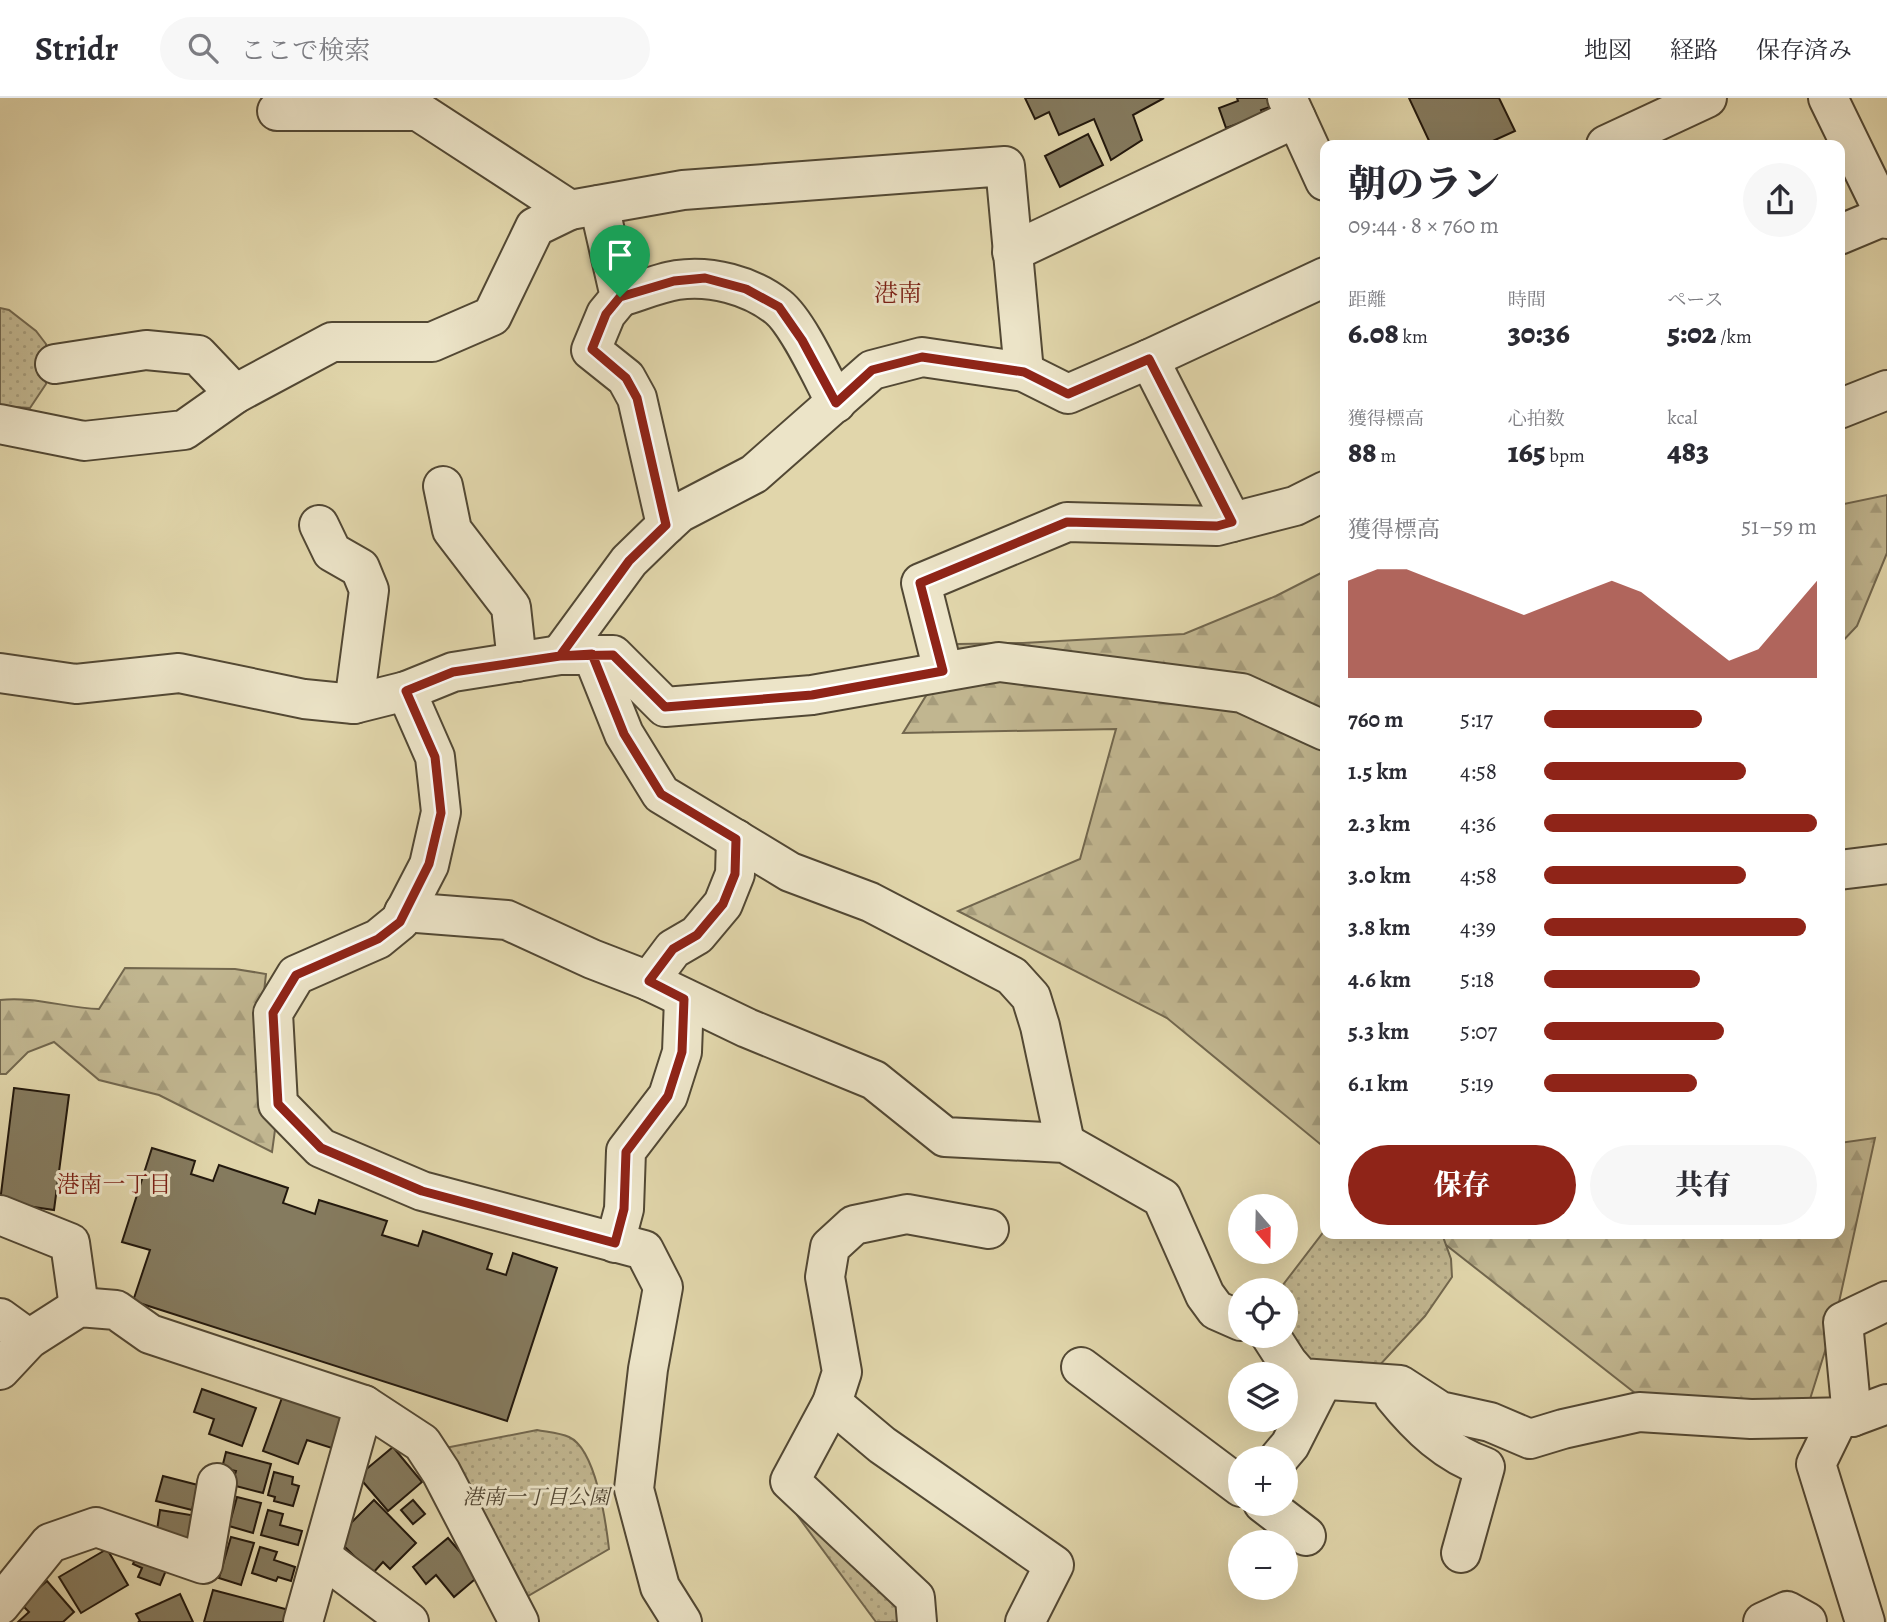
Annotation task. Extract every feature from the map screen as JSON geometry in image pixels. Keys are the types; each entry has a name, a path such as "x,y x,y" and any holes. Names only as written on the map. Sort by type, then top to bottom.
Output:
{"street":[{"path":"1617,140 1707,98"},
{"path":"1828,98 1887,217 1845,233"},
{"path":"1012,252 1291,108 1320,170"},
{"path":"277,111 418,111 585,208 620,297"},
{"path":"0,424 84,441 184,430 235,394 332,342 432,342 492,316 535,227 585,208 683,190 1005,166 1024,372"},
{"path":"666,525 637,398 626,378 592,349 606,314 620,297 674,281 705,278 746,289 779,307 802,340 836,403"},
{"path":"576,655 629,561 666,525 679,513 754,474 872,370 922,357 1024,372 1068,394 1320,279"},
{"path":"55,364 146,350 198,355 235,394"},
{"path":"1149,359 1232,522"},
{"path":"1845,407 1887,390"},
{"path":"443,486 452,530 511,607 517,662"},
{"path":"943,671 920,583 1067,522 1217,526 1295,506 1320,494"},
{"path":"319,525 332,552 360,568 369,590 354,704"},
{"path":"576,655 661,794 790,872 870,902 1013,976 1031,997 1040,1026 1065,1143"},
{"path":"0,673 76,684 179,673 304,699 354,704 406,691 453,672 576,655 613,655 665,707 812,695 999,662 1242,693 1320,728"},
{"path":"406,691 435,757 441,813 429,864 400,922 378,939 296,975 273,1013 278,1104 321,1148 422,1191 645,1250 663,1287 648,1369 634,1489 660,1587 682,1622"},
{"path":"649,981 673,949 697,935 723,904 735,874 736,839"},
{"path":"1845,869 1887,864"},
{"path":"404,912 507,920 592,959 649,981 747,1028 874,1080 945,1136 1065,1143 1163,1198 1205,1295 1216,1310 1228,1315"},
{"path":"615,1243 624,1209 626,1152 668,1096 682,1052 684,999"},
{"path":"918,1622 915,1598 790,1481 832,1403 842,1371 825,1277 831,1247 854,1225 907,1214 989,1229"},
{"path":"0,1215 70,1243 79,1307"},
{"path":"1865,1622 1816,1464 1845,1417 1843,1322 1887,1301"},
{"path":"0,1370 15,1329 79,1307 116,1310 150,1334 364,1405 422,1443 441,1472 519,1622"},
{"path":"1278,1348 1301,1378 1400,1385 1440,1411 1490,1422 1530,1439 1639,1412 1751,1419 1845,1417 1887,1404"},
{"path":"1081,1367 1228,1477"},
{"path":"1289,1446 1323,1380"},
{"path":"1384,1383 1431,1437 1450,1451 1485,1467 1461,1553"},
{"path":"832,1403 882,1444 1054,1565 1024,1622"},
{"path":"303,1622 364,1405"},
{"path":"0,1605 50,1543 96,1527 203,1564 217,1483"},
{"path":"1280,1516 1306,1536"},
{"path":"322,1557 409,1622"},
{"path":"1763,1622 1787,1611 1807,1622"}],"green space":[{"path":"0,308 9,310 36,331 46,344 46,384 30,408 0,406"},
{"path":"1887,495 1887,553 1857,626 1845,639 1845,504"},
{"path":"1320,574 1320,1144 1167,1018 958,911 1080,859 1116,729 903,733 958,644 1184,634 1276,596"},
{"path":"125,968 235,969 266,974 256,1063 275,1130 272,1152 159,1095 99,1080 54,1042 28,1052 6,1074 0,1074 0,1000 25,1000 99,1009"},
{"path":"1875,1138 1836,1316 1806,1412 1649,1404 1438,1239 1845,1239 1845,1142"},
{"path":"1320,1237 1320,1239 1444,1239 1451,1259 1452,1277 1425,1316 1378,1367 1307,1360 1297,1348 1298,1278 1288,1278"},
{"name":"港南一丁目公園","path":"537,1430 569,1437 586,1456 598,1488 609,1549 521,1600 440,1449"},
{"path":"808,1506 907,1599 904,1622 876,1622 797,1515"}],"building":[{"path":"1025,98 1164,98 1133,115 1142,140 1111,160 1094,119 1059,135 1049,112 1035,119"},
{"path":"1237,98 1267,98 1270,107 1261,110 1263,115 1226,128 1219,108 1238,101"},
{"path":"1409,98 1499,98 1515,131 1495,140 1429,140"},
{"path":"1088,134 1103,165 1060,187 1045,156"},
{"path":"14,1088 69,1095 54,1210 0,1202"},
{"path":"152,1148 195,1161 191,1174 213,1181 219,1165 288,1188 283,1203 315,1214 319,1200 387,1221 382,1235 418,1246 423,1231 492,1254 487,1269 506,1275 513,1253 557,1268 507,1421 133,1301 150,1250 122,1242"},
{"path":"202,1389 256,1408 242,1446 209,1434 214,1419 194,1412"},
{"path":"283,1395 346,1416 335,1449 307,1440 298,1464 263,1451"},
{"path":"393,1447 422,1482 388,1511 358,1476"},
{"path":"226,1452 271,1464 263,1493 232,1485 236,1471 222,1468"},
{"path":"274,1472 293,1477 292,1484 299,1486 293,1506 274,1501 275,1497 268,1495"},
{"path":"163,1476 198,1485 192,1510 156,1501"},
{"path":"237,1497 261,1503 253,1533 229,1526"},
{"path":"374,1500 416,1543 390,1569 383,1562 372,1574 336,1538"},
{"path":"413,1500 425,1514 413,1524 401,1510"},
{"path":"160,1510 203,1517 197,1550 155,1543"},
{"path":"268,1510 283,1514 280,1525 302,1531 298,1545 261,1535"},
{"path":"231,1537 254,1543 241,1585 219,1578"},
{"path":"448,1538 480,1575 454,1597 436,1575 426,1584 413,1567"},
{"path":"260,1547 277,1552 274,1560 295,1567 291,1581 278,1577 276,1581 252,1573"},
{"path":"107,1549 128,1585 81,1613 59,1577"},
{"path":"139,1551 169,1563 160,1585 138,1577 142,1568 133,1564"},
{"path":"47,1581 74,1612 63,1622 18,1622 29,1612 21,1604"},
{"path":"213,1590 289,1610 286,1622 204,1622"},
{"path":"180,1594 193,1622 138,1622 140,1621 136,1614"}],"district":[{"name":"港南","path":"898,293"},
{"name":"港南一丁目","path":"114,1184"}],"route":[{"path":"620,297 606,314 592,349 626,378 637,398 666,525 629,561 560,656 592,654 624,734 661,794 736,839 735,874 723,904 697,935 673,949 649,981 684,999 682,1052 668,1096 626,1152 624,1209 615,1243 422,1191 321,1148 278,1104 273,1013 296,975 378,939 400,922 429,864 441,813 435,757 406,691 453,672 560,656 592,654 613,655 665,707 812,695 943,671 920,583 1067,522 1217,526 1232,522 1149,359 1068,394 1024,372 922,357 872,370 836,403 802,340 779,307 746,289 705,278 674,281 620,297"}]}
